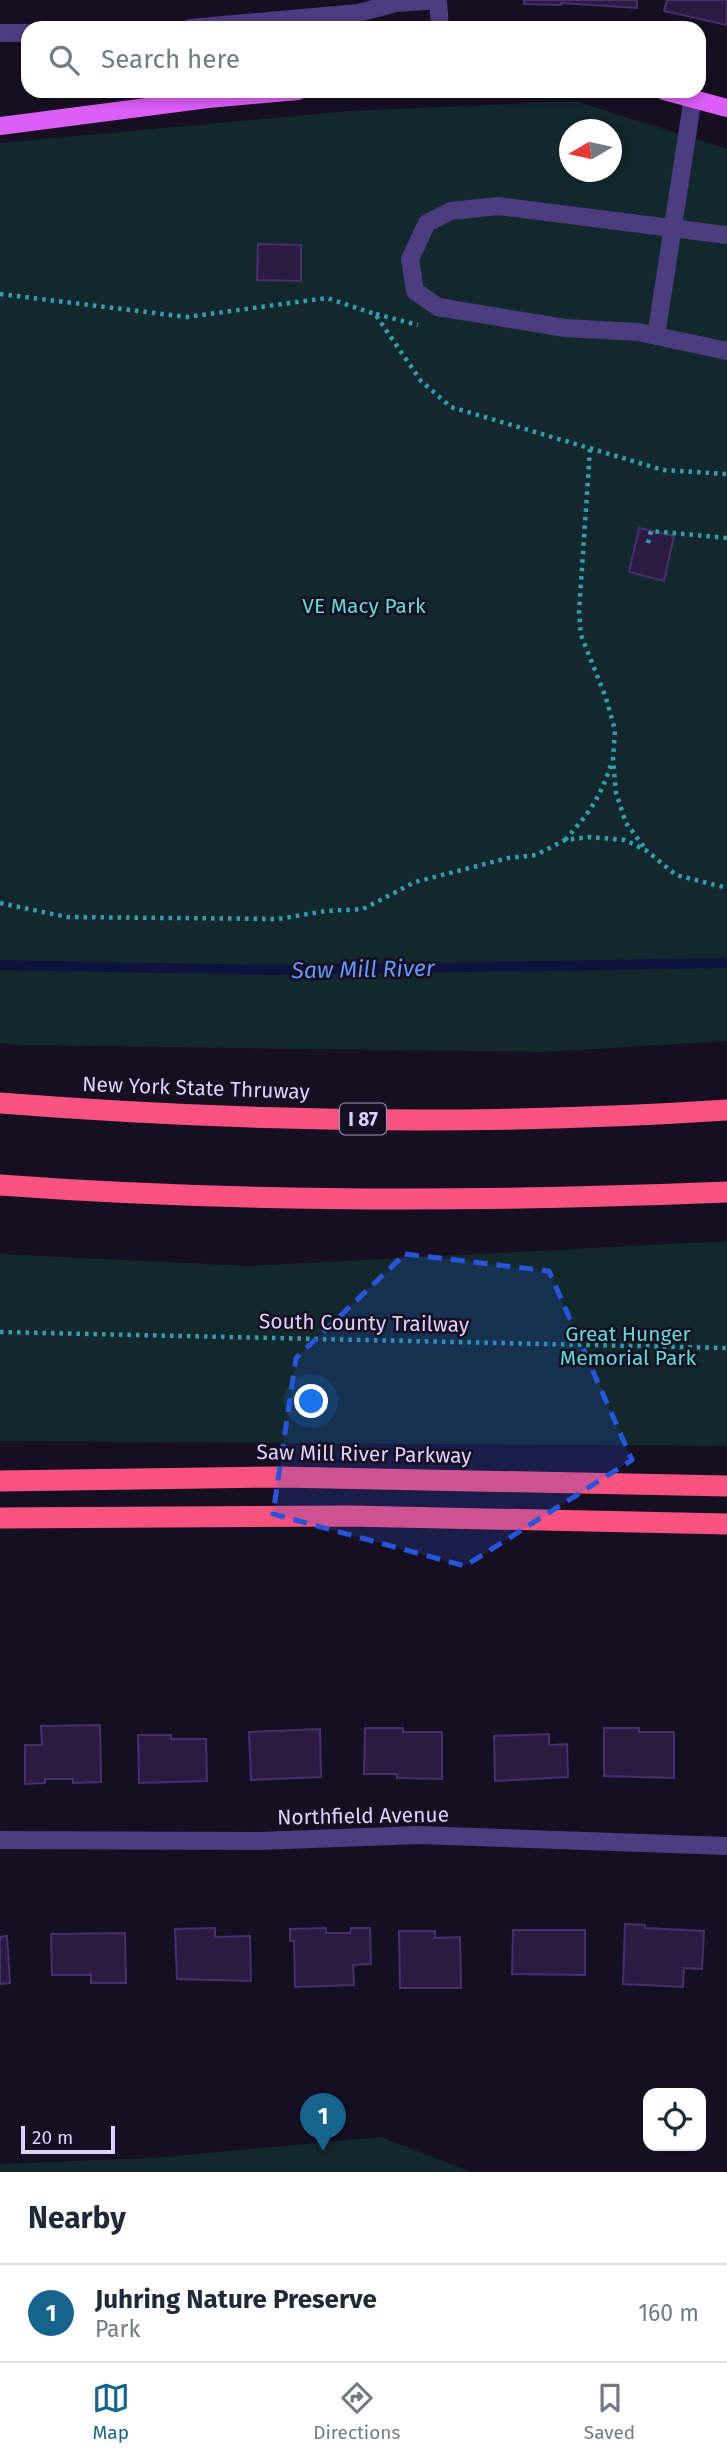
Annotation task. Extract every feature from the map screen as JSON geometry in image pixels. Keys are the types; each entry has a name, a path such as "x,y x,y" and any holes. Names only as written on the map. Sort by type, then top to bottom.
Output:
{"highway":[{"name":"New York State Thruway","path":"0,1103 151,1112 377,1119 727,1110"},
{"path":"0,1185 178,1195 380,1200 727,1192"},
{"name":"Saw Mill River Parkway","path":"0,1480 280,1477 727,1486"},
{"path":"0,1518 311,1516 727,1524"}],"main road":[{"path":"0,126 219,98"},
{"path":"696,98 727,108"}],"street":[{"path":"246,21 438,0 440,21"},
{"path":"0,33 21,33"},
{"path":"656,336 693,98"},
{"path":"727,234 498,205 451,211 427,223 410,259 415,291 438,307 565,328 638,332 727,351"},
{"name":"Northfield Avenue","path":"0,1840 259,1841 419,1835 727,1846"}],"path":[{"path":"0,294 187,317 327,298 375,314 421,381 451,407 663,470 727,474"},
{"path":"590,449 579,612 581,635 607,698 615,730 613,760 616,793 626,823 647,851"},
{"path":"648,543 651,531 727,538"},
{"path":"565,840 587,815 604,789 613,760"},
{"path":"0,903 67,917 278,919 326,911 363,909 415,882 508,859 536,855 565,840 589,837 625,840 647,851 676,875 727,888"},
{"name":"South County Trailway","path":"0,1332 727,1348"}],"highlighted area":[{"path":"405,1254 549,1271 632,1460 465,1566 273,1514 296,1358"}],"green space":[{"name":"VE Macy Park","path":"575,101 727,149 727,1041 544,1052 0,1043 0,143 349,111"},
{"name":"Great Hunger Memorial Park","path":"727,1241 727,1446 0,1441 0,1254 249,1266"},
{"path":"381,2137 471,2172 0,2172 0,2164 153,2158"}],"building":[{"path":"524,0 637,0 637,8 561,3 524,4"},
{"path":"667,0 727,0 727,25 664,11"},
{"path":"258,244 301,245 301,281 257,280"},
{"path":"639,528 674,536 664,581 629,572"},
{"path":"100,1725 101,1782 73,1783 73,1779 45,1779 45,1783 25,1784 25,1745 42,1745 41,1726"},
{"path":"365,1728 442,1732 442,1779 397,1778 397,1774 364,1774"},
{"path":"604,1728 674,1732 674,1778 604,1776"},
{"path":"320,1729 321,1777 251,1780 249,1732"},
{"path":"549,1734 549,1745 567,1744 568,1777 495,1781 494,1736"},
{"path":"138,1735 206,1739 207,1781 139,1783"},
{"path":"625,1924 645,1925 645,1928 704,1931 702,1969 684,1968 683,1987 623,1984"},
{"path":"215,1928 215,1937 250,1936 251,1981 177,1979 175,1929"},
{"path":"326,1928 326,1933 350,1933 351,1928 370,1928 371,1964 353,1965 354,1985 295,1987 294,1941 290,1941 290,1929"},
{"path":"513,1930 585,1930 585,1975 512,1974"},
{"path":"399,1931 435,1931 435,1938 460,1937 461,1988 400,1988"},
{"path":"125,1933 126,1983 91,1983 91,1975 52,1975 51,1934"},
{"path":"7,1936 10,1983 0,1984 0,1937"}],"waterway":[{"name":"Saw Mill River","path":"0,965 273,970 727,963"}],"place":[{"name":"Juhring Nature Preserve","path":"323,2151"}]}
